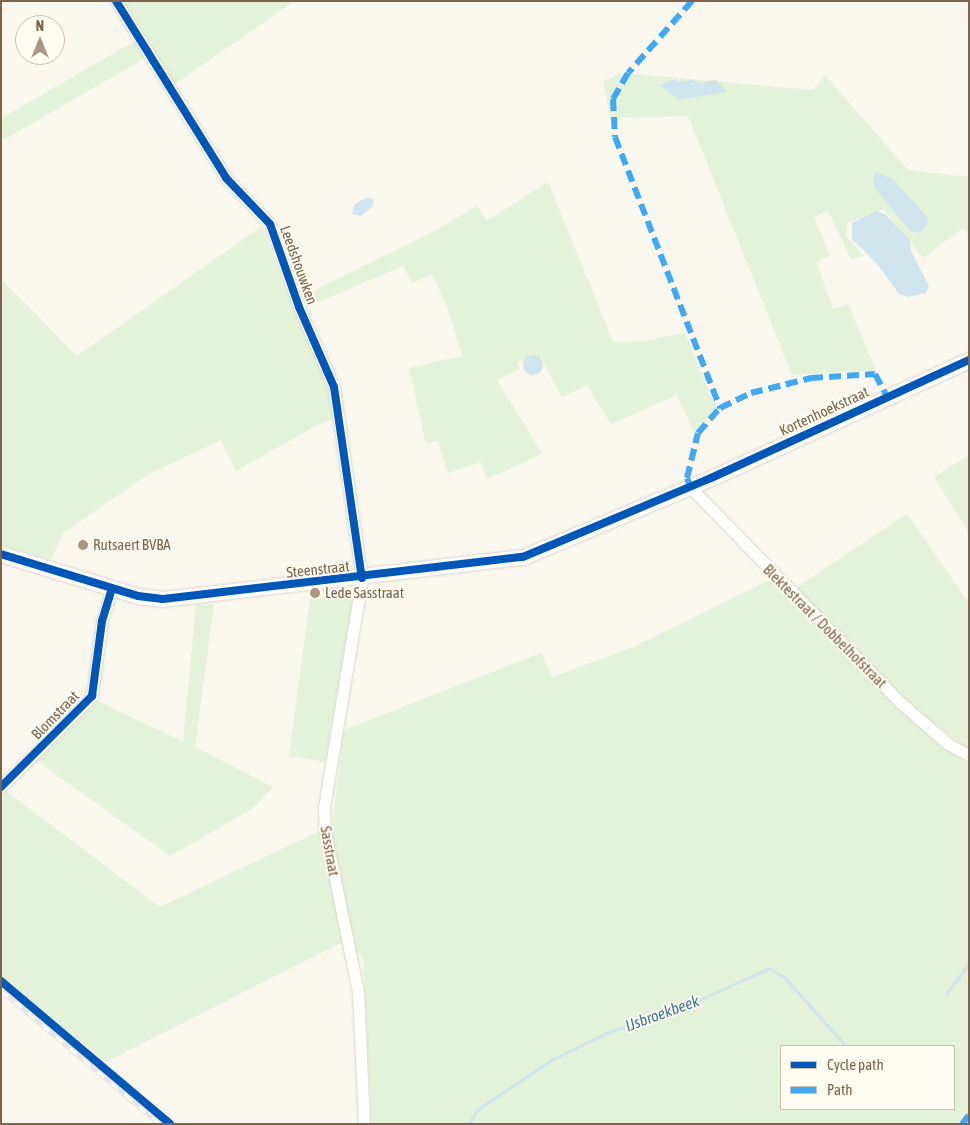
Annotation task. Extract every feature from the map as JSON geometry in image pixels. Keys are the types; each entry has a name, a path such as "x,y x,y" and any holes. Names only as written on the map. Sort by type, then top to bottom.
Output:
{"street":[{"name":"Leedshouwken","path":"116,1 226,178 270,224 299,307 334,387 362,578"},
{"name":"Kortenhoekstraat","path":"690,487 969,360"},
{"name":"Steenstraat","path":"1,554 112,589 163,599 362,578 523,557 690,487"},
{"name":"Blektestraat / Dobbelhofstraat","path":"690,487 901,703 948,744 969,755"},
{"name":"Sasstraat","path":"362,578 324,808 325,831 358,992 364,1124"},
{"name":"Blomstraat","path":"1,787 92,696 102,621 112,589"}],"green space":[{"path":"124,1 294,1 175,84"},
{"path":"135,41 145,58 4,140 1,135 1,118"},
{"path":"622,73 813,90 825,75 908,170 969,177 969,235 963,228 923,258 883,209 847,223 846,236 864,256 851,259 828,211 814,217 830,256 816,261 833,309 848,304 876,370 792,375 688,116 610,118 603,81"},
{"path":"548,182 613,342 644,341 685,333 718,412 706,421 699,435 695,435 677,395 611,424 587,385 562,397 541,358 517,362 520,369 497,380 542,454 487,479 481,462 448,473 438,441 426,444 409,368 462,356 448,309 432,274 412,283 403,266 307,307 302,296 433,232 477,206 487,221"},
{"path":"262,226 297,318 325,378 335,418 319,424 236,471 221,440 149,474 63,533 51,560 1,545 1,279 77,356"},
{"path":"969,455 969,533 934,477"},
{"path":"907,514 966,599 969,598 969,750 913,707 796,588"},
{"path":"770,580 895,705 942,747 969,764 969,1115 963,1124 372,1124 363,957 340,943 106,1062 1,978 1,794 6,791 160,907 332,825 344,730 541,653 552,677 631,648"},
{"path":"354,590 325,762 289,756 310,599 324,597 329,592"},
{"path":"214,604 195,747 273,787 252,809 170,856 37,761 98,701 183,742 196,605"}],"water":[{"path":"676,79 677,82 692,80 701,83 716,80 727,92 679,100 660,85"},
{"path":"875,172 893,179 927,217 928,223 919,233 910,231 874,187"},
{"path":"365,198 374,199 373,206 361,216 352,214 354,205"},
{"path":"876,211 886,215 910,240 911,251 929,286 926,293 908,297 899,294 878,265 852,239 852,223"},
{"path":"533,355 540,358 543,365 540,372 533,375 526,372 523,365 526,358"}],"waterway":[{"name":"IJsbroekbeek","path":"946,994 969,964"},
{"name":"IJsbroekbeek","path":"468,1124 478,1109 553,1059 611,1031 677,1010 769,968 784,977 845,1045"}],"railway":[{"path":"1,990 160,1124"}],"marked path":[{"path":"692,1 628,73 613,99 615,137 720,408"},
{"path":"690,487 687,478 698,433 720,408 751,393 811,378 875,374 887,397"},
{"path":"962,1124 969,1115"}],"cycle path":[{"path":"116,1 226,178 270,224 299,307 334,387 362,578"},
{"path":"1,554 138,596 163,599 523,557 711,478 969,360"},
{"path":"1,787 92,696 102,621 112,589"},
{"path":"1,981 170,1124"}],"place":[{"name":"Rutsaert BVBA","path":"83,545"},
{"name":"Lede Sasstraat","path":"315,593"}]}
